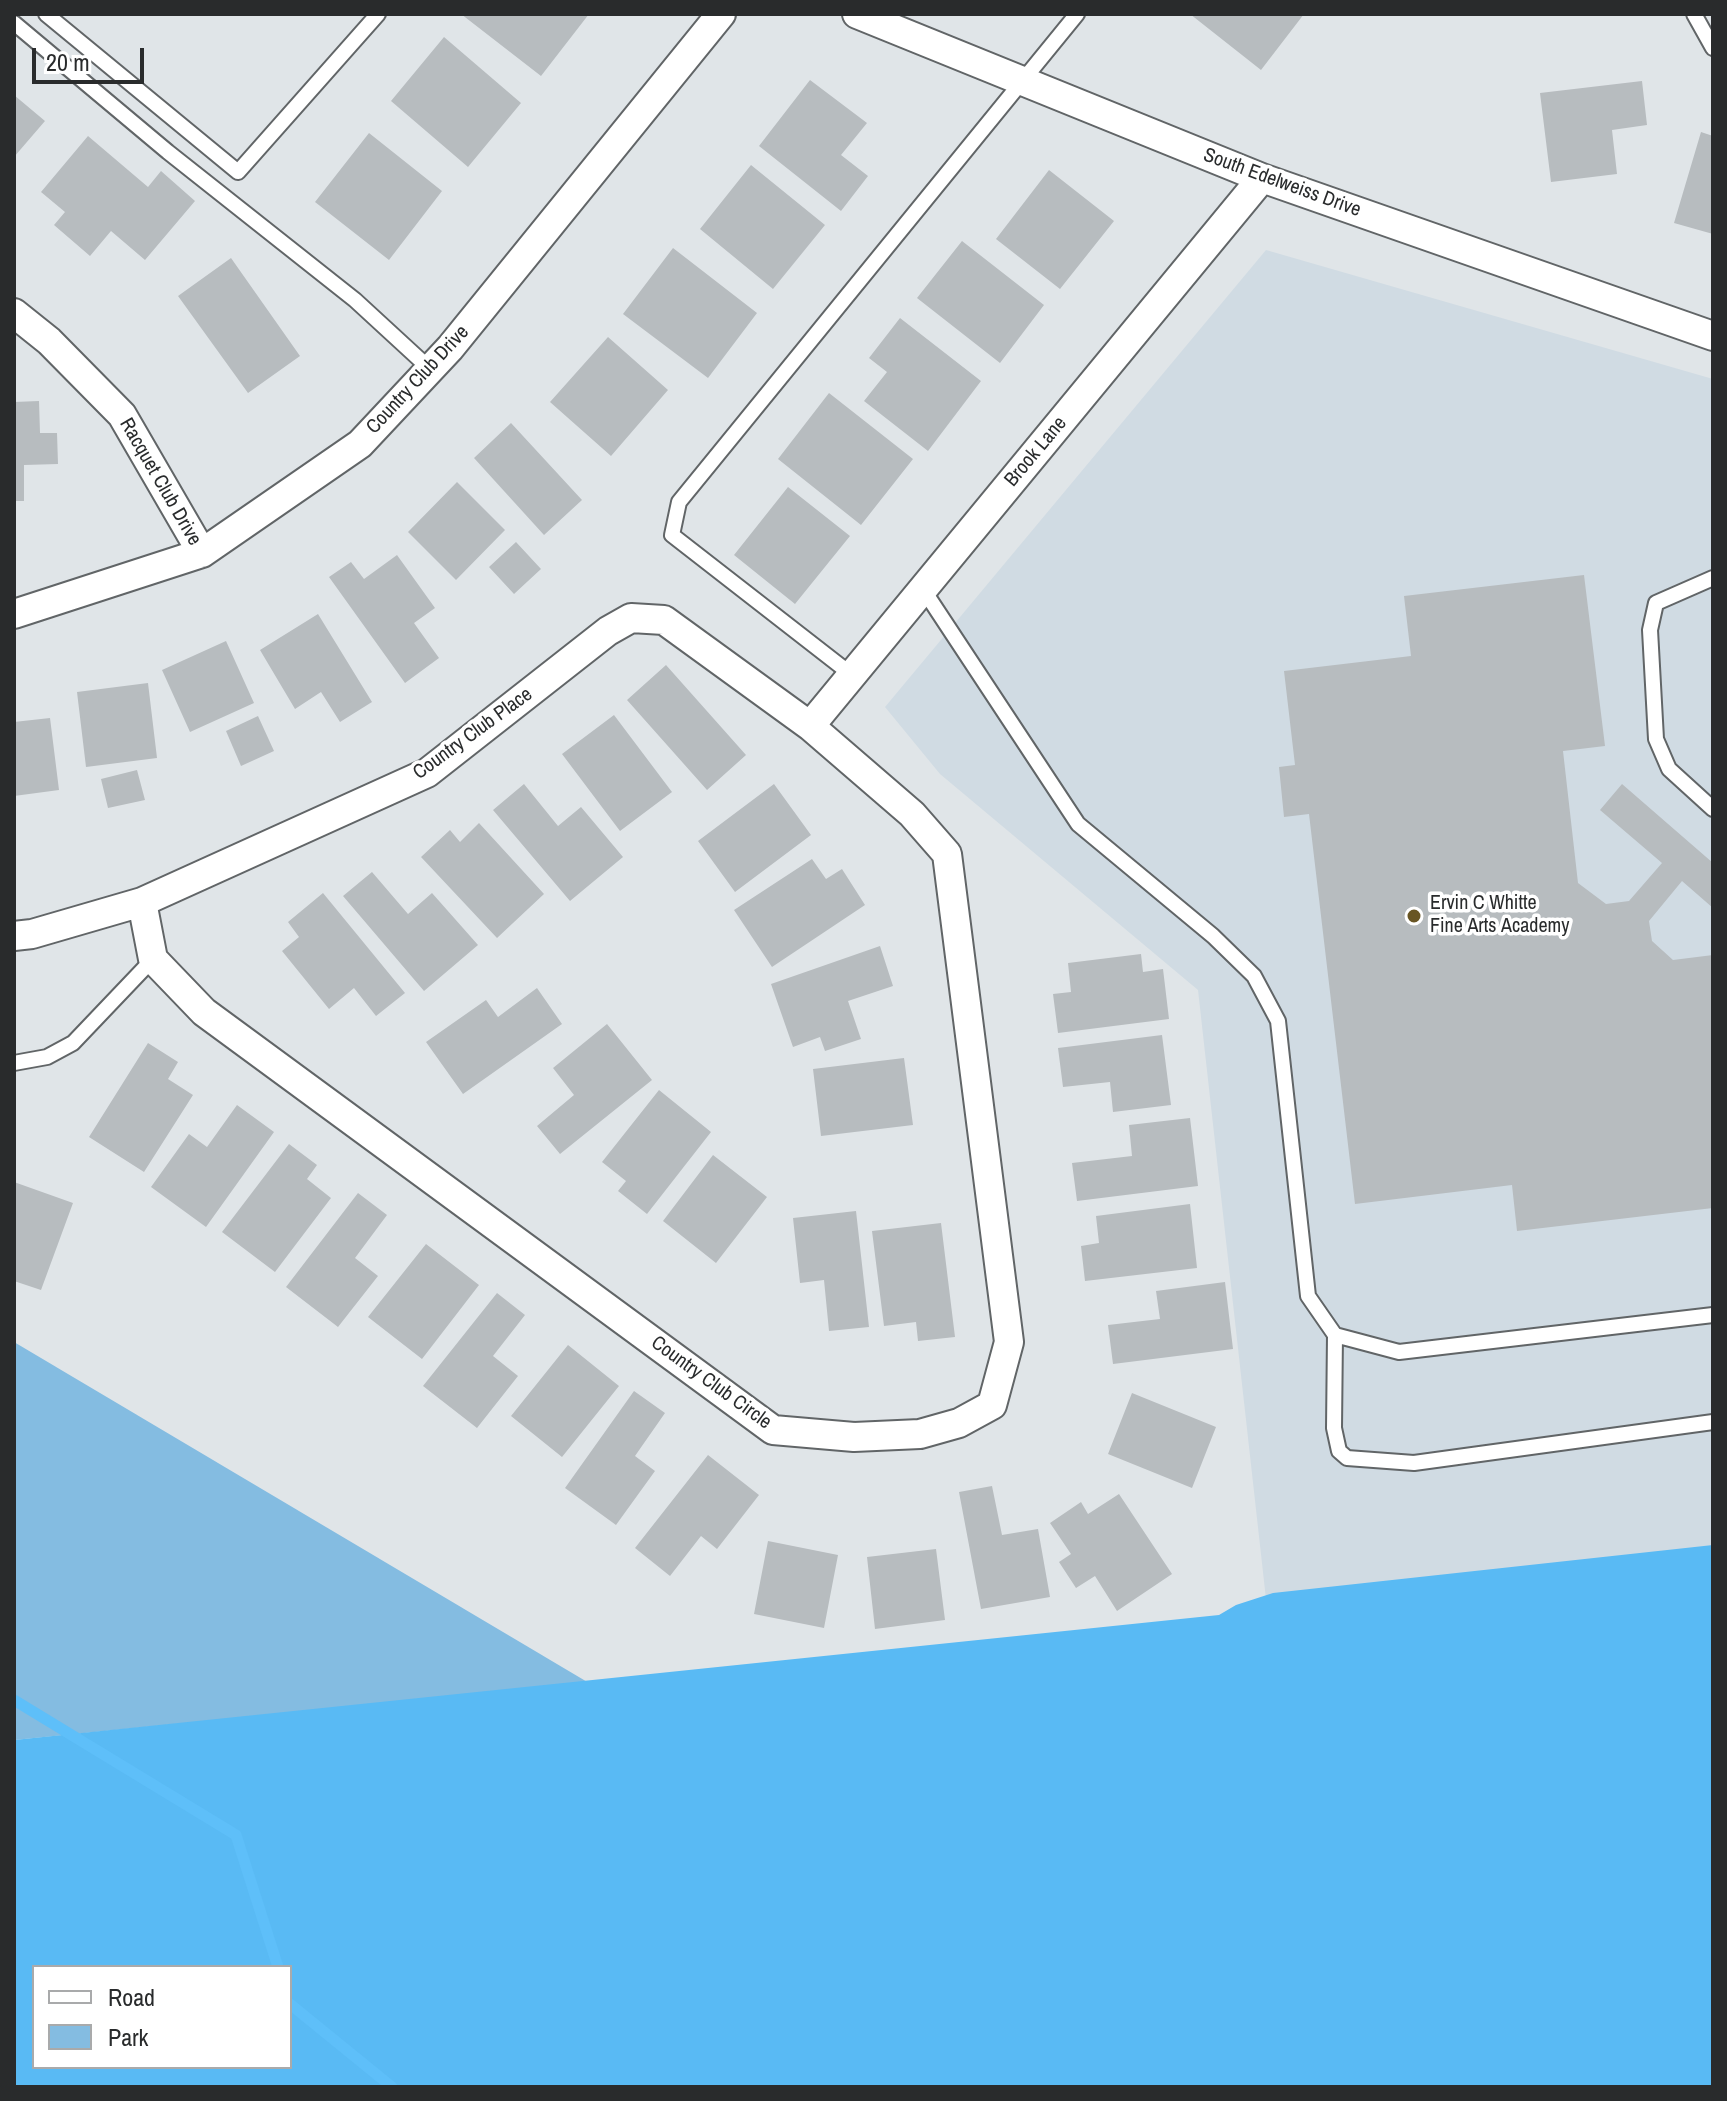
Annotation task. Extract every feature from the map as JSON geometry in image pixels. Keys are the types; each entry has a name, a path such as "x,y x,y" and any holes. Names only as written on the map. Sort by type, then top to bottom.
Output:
{"street":[{"name":"Country Club Drive","path":"14,614 202,553 360,444 430,369 721,14"},
{"name":"South Edelweiss Drive","path":"857,14 1262,178 1713,336"},
{"name":"Brook Lane","path":"810,726 1262,178"},
{"name":"Racquet Club Drive","path":"14,313 49,341 122,415 144,447 202,553"},
{"name":"Country Club Place","path":"14,936 32,934 142,902 427,773 608,631 631,618 664,620 810,726"},
{"name":"Country Club Circle","path":"153,959 204,1012 773,1430 854,1437 920,1434 959,1423 992,1405 1009,1342 947,854 912,814 810,726"},
{"path":"142,902 153,959"}],"lane":[{"path":"46,14 238,172 378,14"},
{"path":"852,675 672,535 679,502 1077,14"},
{"path":"1694,14 1713,48"},
{"path":"14,23 168,152 355,300 430,369"},
{"path":"1713,578 1656,603 1650,630 1656,739 1669,769 1713,809"},
{"path":"923,589 1078,824 1213,936 1254,976 1278,1021 1308,1296 1335,1335 1334,1428 1339,1451 1347,1458 1414,1463 1713,1422"},
{"path":"14,1063 47,1057 73,1043 153,959"},
{"path":"1335,1335 1399,1352 1713,1315"}],"shaded area":[{"name":"Ervin C Whitte Fine Arts Academy","path":"1266,250 1713,379 1713,1559 1267,1608 1198,990 940,774 885,707"},
{"path":"1713,1545 1713,2087 14,2087 14,1740 1219,1615 1236,1605 1273,1593"}],"green space":[{"path":"14,1342 589,1683 14,1740"}],"building":[{"path":"461,14 589,14 541,76"},
{"path":"1190,14 1304,14 1261,70"},
{"path":"444,37 521,103 468,167 391,101"},
{"path":"810,80 867,123 841,155 868,176 841,211 759,146"},
{"path":"1642,81 1647,125 1612,130 1617,174 1551,182 1540,93"},
{"path":"14,95 45,121 14,157"},
{"path":"1701,132 1713,136 1713,234 1674,223"},
{"path":"369,133 442,191 389,260 315,202"},
{"path":"88,136 148,187 161,171 195,201 145,260 111,231 90,256 54,225 65,212 41,192"},
{"path":"751,165 825,225 773,289 700,229"},
{"path":"1049,170 1114,221 1060,289 996,239"},
{"path":"962,241 1044,305 1000,363 917,298"},
{"path":"673,248 757,313 708,378 623,314"},
{"path":"231,258 300,356 248,393 178,296"},
{"path":"900,318 981,381 928,451 864,401 887,372 869,358"},
{"path":"608,337 668,390 611,456 550,402"},
{"path":"829,393 913,459 861,525 778,459"},
{"path":"39,401 40,433 57,433 58,464 24,465 24,501 14,501 14,402"},
{"path":"511,423 582,500 544,535 474,458"},
{"path":"457,482 505,530 456,580 408,532"},
{"path":"788,487 850,536 795,604 734,555"},
{"path":"516,542 541,569 514,594 489,567"},
{"path":"397,555 435,608 414,623 439,658 405,683 329,577 351,562 364,579"},
{"path":"1584,575 1605,746 1563,751 1578,883 1606,904 1629,901 1662,863 1600,810 1622,784 1713,863 1713,908 1682,881 1649,921 1652,941 1673,960 1713,955 1713,1208 1517,1231 1512,1185 1355,1204 1309,814 1284,817 1279,767 1295,765 1284,671 1411,656 1404,596"},
{"path":"318,614 372,702 340,722 321,692 295,709 260,650"},
{"path":"226,641 254,703 190,732 162,670"},
{"path":"666,665 746,755 707,790 627,700"},
{"path":"148,683 157,758 86,767 77,692"},
{"path":"614,715 672,792 620,831 562,754"},
{"path":"258,716 274,751 241,766 226,731"},
{"path":"50,718 59,790 14,796 14,722"},
{"path":"137,770 145,800 108,808 101,779"},
{"path":"524,784 558,826 581,807 623,857 570,901 493,810"},
{"path":"774,784 811,835 735,892 698,841"},
{"path":"479,823 544,894 497,938 421,857 450,830 460,842"},
{"path":"812,859 826,879 842,869 865,905 772,967 734,910"},
{"path":"372,872 408,914 432,893 478,945 424,991 343,896"},
{"path":"323,893 405,993 376,1016 354,988 329,1009 282,951 299,937 288,922"},
{"path":"880,946 893,986 848,1001 861,1039 825,1051 820,1037 793,1047 771,984"},
{"path":"1141,954 1143,972 1163,969 1169,1019 1058,1033 1053,994 1071,992 1068,963"},
{"path":"537,988 562,1024 463,1094 426,1042 486,1000 498,1017"},
{"path":"607,1024 652,1080 560,1154 537,1126 574,1095 553,1068"},
{"path":"1162,1035 1171,1105 1113,1112 1110,1082 1063,1087 1058,1048"},
{"path":"148,1043 178,1062 168,1079 193,1095 144,1172 89,1137"},
{"path":"904,1058 913,1125 821,1136 813,1069"},
{"path":"659,1090 711,1132 647,1214 618,1191 626,1181 602,1162"},
{"path":"237,1105 274,1132 206,1227 151,1187 189,1134 207,1147"},
{"path":"1190,1118 1198,1186 1077,1201 1072,1163 1132,1156 1129,1125"},
{"path":"289,1144 317,1165 307,1179 331,1198 275,1272 222,1232"},
{"path":"713,1155 767,1197 716,1263 663,1221"},
{"path":"14,1182 73,1203 41,1290 14,1281"},
{"path":"358,1193 387,1215 355,1258 378,1276 338,1327 286,1287"},
{"path":"1190,1204 1197,1268 1085,1281 1081,1246 1099,1243 1096,1216"},
{"path":"856,1211 869,1327 829,1331 824,1280 800,1283 793,1218"},
{"path":"941,1223 955,1337 918,1341 916,1322 884,1326 872,1231"},
{"path":"426,1244 479,1285 422,1359 368,1317"},
{"path":"1225,1282 1233,1349 1113,1364 1108,1325 1160,1319 1156,1291"},
{"path":"497,1293 525,1315 493,1356 518,1376 477,1428 423,1386"},
{"path":"568,1345 619,1386 562,1457 511,1416"},
{"path":"634,1391 665,1413 635,1456 655,1471 616,1525 565,1488"},
{"path":"1132,1393 1216,1427 1192,1488 1108,1454"},
{"path":"708,1455 759,1495 717,1549 701,1536 670,1576 635,1548"},
{"path":"992,1486 1002,1535 1038,1529 1050,1597 981,1609 959,1492"},
{"path":"1119,1494 1172,1574 1117,1611 1095,1576 1076,1588 1059,1562 1071,1554 1050,1523 1081,1502 1088,1514"},
{"path":"768,1541 838,1555 824,1628 754,1614"},
{"path":"936,1549 945,1620 875,1629 867,1557"}],"waterway":[{"path":"14,1700 236,1835 277,1965"},
{"path":"292,2006 392,2087"}],"place":[{"name":"Ervin C Whitte Fine Arts Academy","path":"1414,916"}]}
